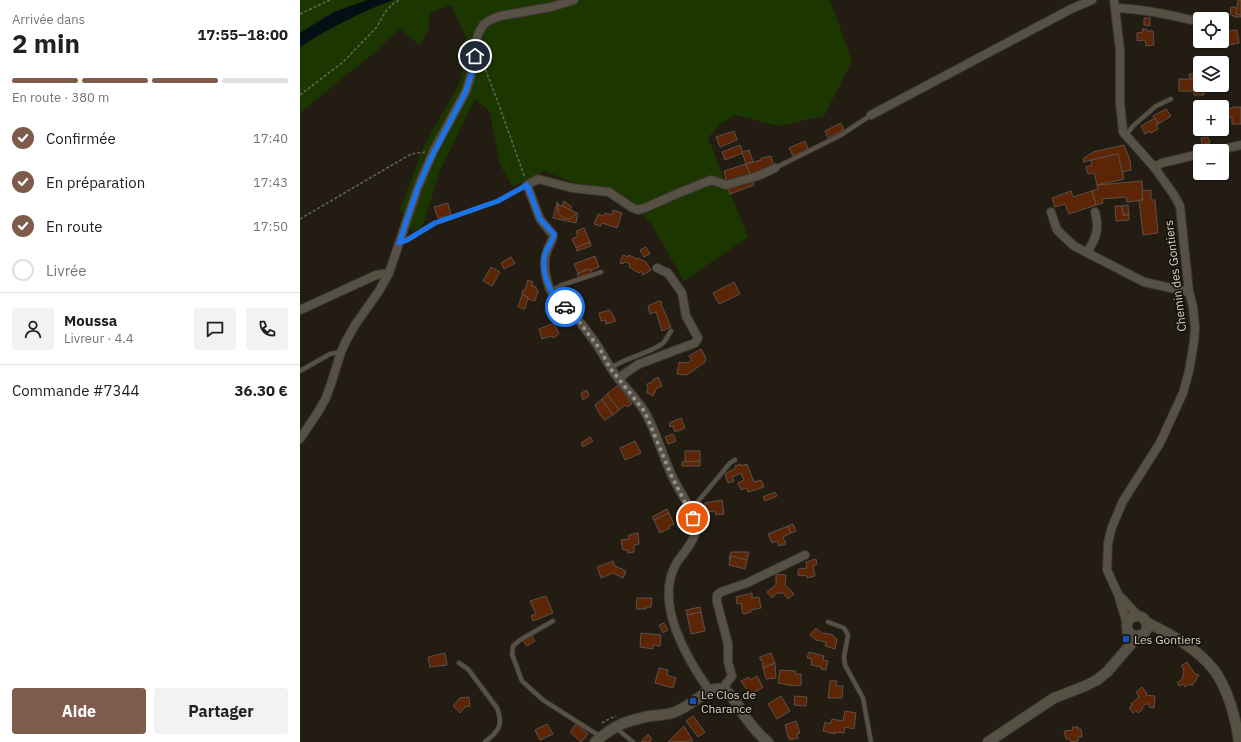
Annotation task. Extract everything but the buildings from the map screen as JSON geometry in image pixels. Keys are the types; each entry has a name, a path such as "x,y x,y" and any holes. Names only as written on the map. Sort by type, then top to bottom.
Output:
{"street":[{"path":"300,439 326,398 341,352 355,325 379,291 389,273 418,187 434,150 466,91 472,72 476,41 479,32 484,24 500,16 551,7 574,0"},
{"path":"871,115 1092,0"},
{"path":"1115,4 1133,9 1160,12 1193,20"},
{"name":"Chemin des Gontiers","path":"1115,4 1120,50 1120,102 1123,132 1154,167 1180,206 1189,292 1194,320 1194,342 1189,372 1183,393 1160,443 1123,501 1112,527 1108,543 1107,570 1118,594 1127,626"},
{"path":"1229,148 1241,145"},
{"path":"1154,167 1162,163 1193,156"},
{"path":"709,690 678,639 671,612 669,592 670,582 676,565 688,549 694,536 695,523 672,477 645,412 610,368 600,349 577,318 560,303 548,285 544,262 547,250 554,234 540,219 527,185 538,179 572,188 609,192 638,210 711,180 726,185 758,176 774,168"},
{"path":"1051,212 1057,230 1074,246 1144,282 1189,292"},
{"path":"1087,253 1095,238 1098,223 1095,212"},
{"path":"619,380 624,374 639,364 695,343 698,338 686,316 682,293 668,273 657,268"},
{"path":"300,310 376,275 389,273"},
{"path":"722,689 732,676 728,662 728,644 716,602 717,595 721,592 747,583 805,555"},
{"name":"Chemin des Gontiers","path":"1118,594 1142,626"},
{"path":"1121,656 1126,639 1127,626 1133,617 1142,626 1169,635 1191,648 1214,670 1233,711 1239,742"},
{"path":"1127,626 1132,635 1142,626"},
{"path":"988,742 1054,698 1097,680 1107,672 1121,656 1142,626"},
{"path":"598,739 614,727 630,720 670,714 679,711 709,690 715,688 722,689 736,703 746,719 768,742"}],"lane":[{"path":"1126,135 1133,126 1156,106 1171,99"},
{"path":"774,168 841,135 871,115"},
{"path":"399,243 407,240 435,223 498,201 527,185"},
{"path":"551,291 562,285 601,272"},
{"path":"610,368 619,362 650,350 663,343 671,332"},
{"path":"300,371 330,354 341,352"},
{"path":"690,511 730,463 735,460"},
{"path":"553,621 520,640 513,646 512,654 522,681 542,700 598,739"},
{"path":"828,622 844,628 848,635 844,657 845,665 863,698 871,742"},
{"path":"459,663 468,669 500,714 499,728 496,733 485,742"},
{"path":"614,727 633,742"}],"path":[{"path":"300,14 330,0"},
{"path":"300,95 343,62 376,28 386,11 395,2 401,0"},
{"path":"475,56 486,71 527,185"},
{"path":"300,219 411,154 434,150"}],"green space":[{"path":"300,0 368,0 334,12 300,33"},
{"path":"393,0 830,0 852,61 824,116 779,126 736,115 721,123 708,138 748,237 684,281 651,224 627,198 614,189 571,182 544,171 513,187 500,165 490,112 475,99 440,171 422,228 412,231 400,209 424,146 460,82 468,42 451,5 429,13 429,29 419,45 400,28 375,52 300,113 300,47 345,21"}],"shaded area":[{"path":"368,0 393,0 345,21 300,47 300,33 334,12"}],"way so far":[{"path":"565,307 577,318 600,349 610,368 645,412 652,425 672,477 693,518"}],"place":[{"name":"Les Gontiers","path":"1126,639"},
{"name":"Le Clos de Charance","path":"693,701"}],"route":[{"path":"475,56 466,91 434,150 418,187 399,243 407,240 435,223 498,201 527,185 540,219 554,234 545,256 545,270 548,285 551,291 565,307"}]}
